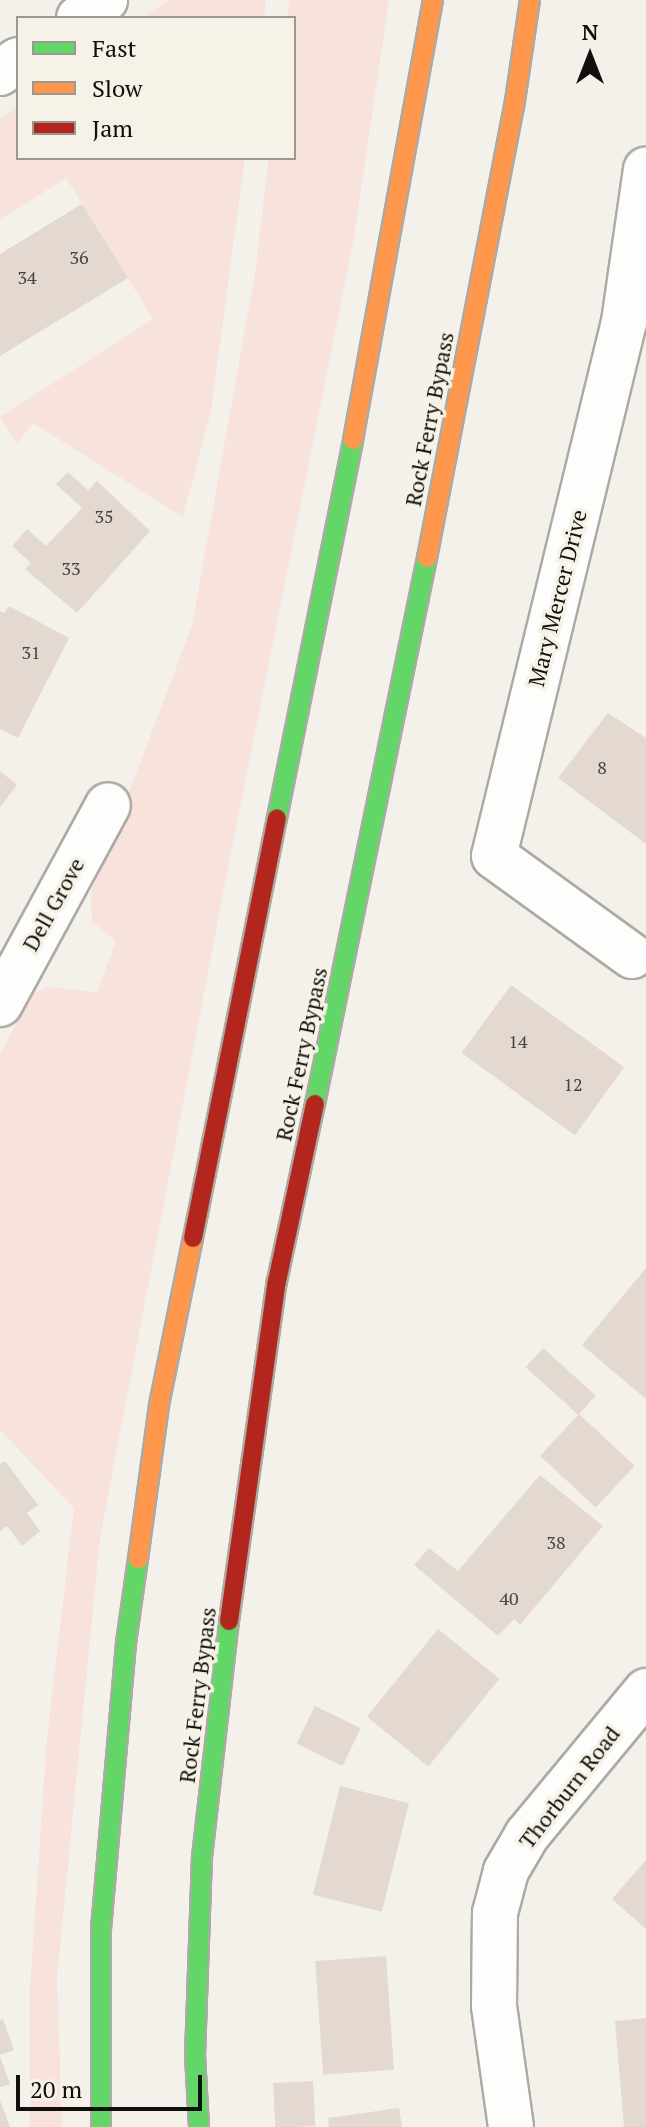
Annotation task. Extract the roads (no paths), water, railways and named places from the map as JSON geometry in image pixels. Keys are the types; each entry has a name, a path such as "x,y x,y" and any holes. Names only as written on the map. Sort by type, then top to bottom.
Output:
{"highway":[{"path":"101,2127 101,1929 126,1643 159,1405 365,383 433,0"},
{"name":"Rock Ferry Bypass","path":"199,2127 195,2056 202,1857 237,1553 277,1281 449,444 515,101 530,0"}],"street":[{"path":"82,16 105,0"},
{"name":"Mary Mercer Drive","path":"632,956 494,856 635,327 646,170"},
{"name":"Dell Grove","path":"0,1004 108,805"},
{"name":"Thorburn Road","path":"511,2127 494,2006 495,1913 506,1871 527,1835 646,1691"}]}
